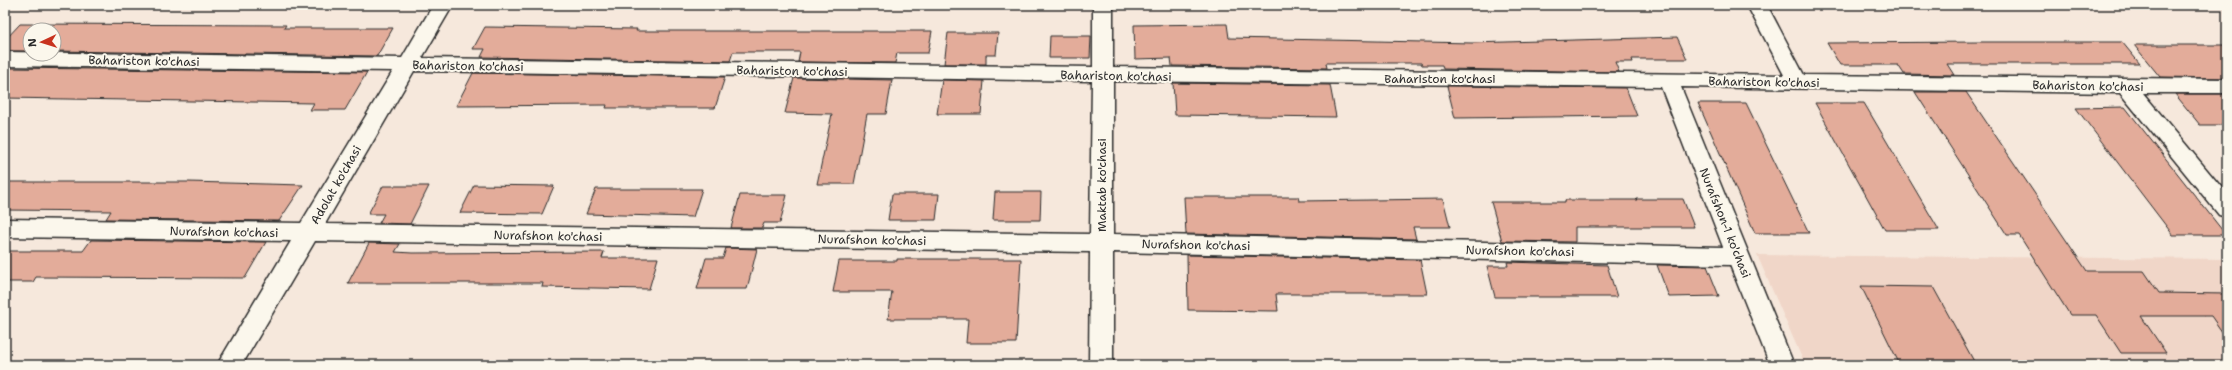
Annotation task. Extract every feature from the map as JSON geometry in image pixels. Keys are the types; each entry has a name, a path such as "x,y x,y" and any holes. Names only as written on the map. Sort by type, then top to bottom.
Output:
{"street":[{"name":"Adolat ko'chasi","path":"229,365 443,5"},
{"name":"Maktab ko'chasi","path":"1101,365 1103,5"},
{"path":"1757,5 1798,83"},
{"name":"Bahariston ko'chasi","path":"5,59 1103,76 1668,80 2126,87 2227,86"},
{"name":"Nurafshon-1 ko'chasi","path":"1668,80 1782,365"},
{"path":"2126,87 2227,208"},
{"name":"Nurafshon ko'chasi","path":"5,228 1102,243 1738,256"}],"shaded area":[{"path":"1757,255 2227,259 2227,365 1805,365"}],"building":[{"path":"20,24 22,24 22,51 5,51 5,40"},
{"path":"62,24 286,25 284,28 393,28 377,56 62,51"},
{"path":"1227,24 1229,38 1472,43 1677,37 1687,59 1632,59 1633,62 1615,62 1619,72 1443,69 1442,65 1422,65 1421,63 1326,63 1327,68 1172,66 1171,58 1135,59 1134,25"},
{"path":"485,27 637,29 636,31 932,31 928,53 897,53 895,63 798,62 800,52 733,52 730,61 481,57 485,49 473,49"},
{"path":"948,33 998,33 996,55 986,55 986,64 944,64"},
{"path":"1050,36 1091,36 1090,58 1049,58"},
{"path":"2122,42 2140,64 1947,64 1954,75 1904,74 1898,65 1840,65 1827,43"},
{"path":"2134,45 2227,45 2227,78 2160,77"},
{"path":"5,68 367,72 345,110 310,110 314,103 5,98"},
{"path":"473,73 725,77 715,108 606,108 607,105 456,106"},
{"path":"794,78 892,80 886,114 867,114 854,184 817,184 832,114 785,113"},
{"path":"942,80 984,81 981,114 937,114"},
{"path":"1173,83 1330,85 1336,117 1175,115"},
{"path":"1447,86 1626,88 1637,116 1455,118"},
{"path":"1915,92 1966,92 2087,271 2144,271 2159,293 2227,294 2227,339 2211,316 2141,316 2166,353 2121,353 2096,315 2070,315 2019,235 2007,235"},
{"path":"2175,94 2227,94 2227,125 2200,125"},
{"path":"1698,103 1746,103 1809,233 1755,233"},
{"path":"1815,103 1864,103 1939,230 1885,230"},
{"path":"2125,107 2226,235 2173,235 2076,108"},
{"path":"5,182 188,182 303,185 279,221 106,219 111,211 5,210"},
{"path":"474,185 554,186 542,214 460,213"},
{"path":"383,186 429,186 410,224 379,223 384,214 368,214"},
{"path":"596,189 702,189 693,217 586,214"},
{"path":"995,192 1041,192 1040,220 993,220"},
{"path":"892,194 939,194 936,220 888,220"},
{"path":"740,195 787,195 780,223 764,223 762,228 731,228"},
{"path":"1184,197 1298,197 1299,201 1443,199 1450,227 1413,227 1416,239 1186,234"},
{"path":"1636,199 1683,199 1694,227 1575,227 1575,242 1502,241 1491,202 1565,202 1565,200 1637,200"},
{"path":"91,240 266,242 245,278 36,277 33,282 5,282 5,251 83,251"},
{"path":"369,243 400,244 395,252 412,253 604,252 602,258 658,258 649,289 542,287 543,283 348,283"},
{"path":"726,248 757,249 747,289 697,289 706,258 723,258"},
{"path":"1187,255 1420,260 1427,294 1276,294 1278,311 1188,310"},
{"path":"897,259 1021,259 1016,343 966,343 968,319 888,319 892,292 833,292 839,261 897,261"},
{"path":"1507,262 1607,265 1617,297 1495,297 1487,266 1508,266"},
{"path":"1657,265 1707,266 1719,296 1669,297"},
{"path":"1861,286 1933,287 1976,365 1900,365"}]}
